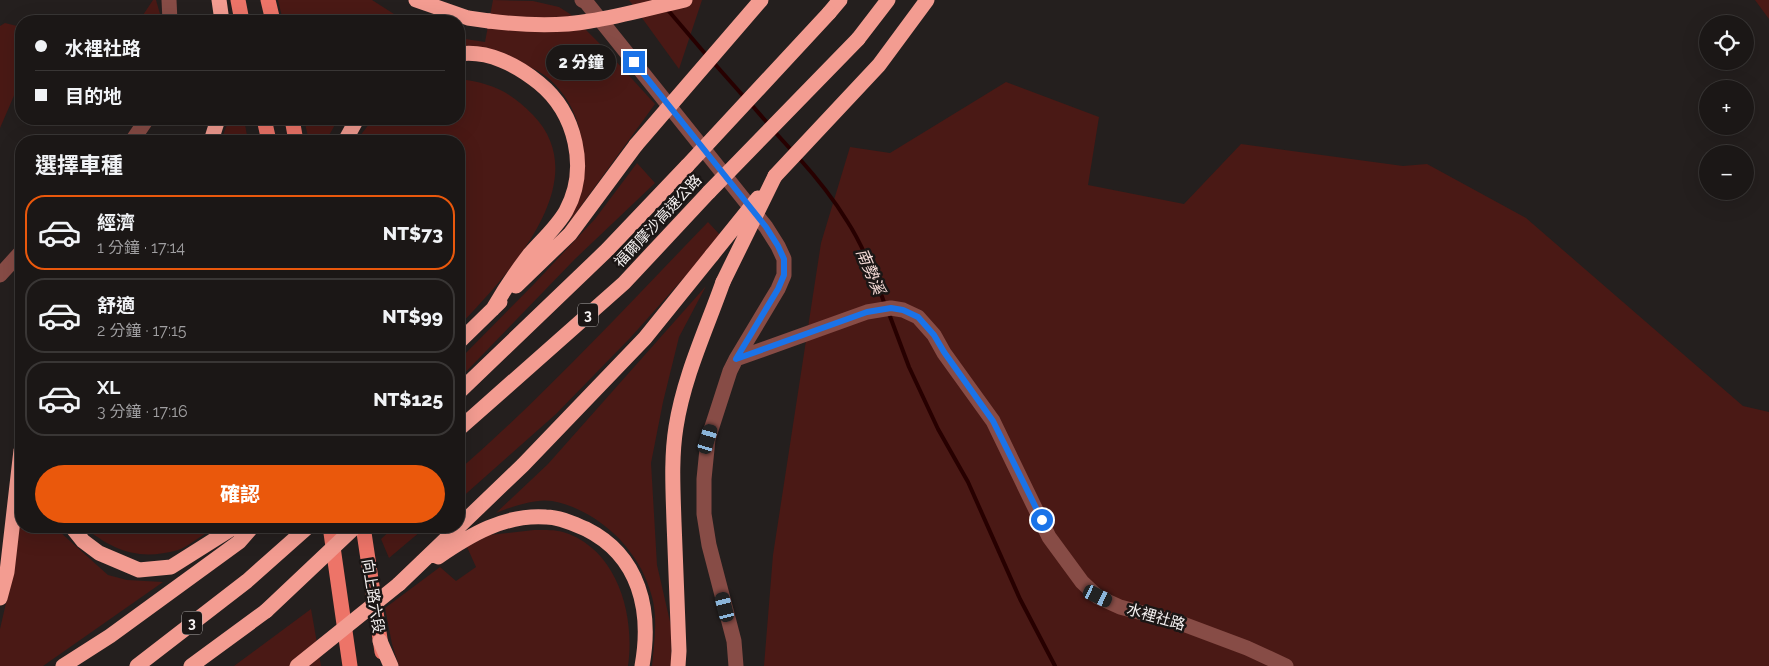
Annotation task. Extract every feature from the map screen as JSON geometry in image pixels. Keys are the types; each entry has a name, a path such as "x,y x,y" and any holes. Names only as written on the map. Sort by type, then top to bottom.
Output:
{"highway":[{"path":"219,0 221,15"},
{"path":"416,0 459,15"},
{"path":"465,17 504,23 554,24 588,22 685,0"},
{"path":"465,336 570,234 636,145 761,0"},
{"name":"福爾摩沙高速公路","path":"465,386 608,250 830,13 840,0"},
{"name":"福爾摩沙高速公路","path":"465,424 624,283 709,192 858,39 888,0"},
{"path":"465,521 523,465 645,338 775,176 879,65 926,0"},
{"path":"465,54 483,55 517,67 544,88 557,102 567,119 574,138 578,158 574,194 565,213 529,256 493,309"},
{"path":"678,666 672,472 676,428 684,387 694,356 710,321 724,282 775,176"},
{"path":"0,598 7,572 15,502"},
{"path":"297,666 399,584 460,542 490,527 533,517 548,517 577,525 603,540 626,561 634,574 645,617 645,648 642,666"},
{"path":"77,533 83,541 100,553 139,570 171,566 225,533"},
{"path":"63,666 110,636 239,542 247,533"},
{"name":"3","path":"138,666 247,581 301,533"},
{"name":"3","path":"191,666 266,611 349,533"},
{"path":"399,584 452,533"},
{"path":"380,641 391,666"}],"main road":[{"path":"238,0 241,15"},
{"path":"268,0 272,15"},
{"path":"331,533 350,666"},
{"name":"向上路六段","path":"363,533 384,666"}],"street":[{"path":"169,0 170,15"},
{"path":"582,0 586,2 766,227 784,259 784,275 778,289 736,359 719,402 708,439 704,479 704,514 709,545 734,641 736,666"},
{"path":"0,275 15,259"},
{"name":"水裡社路","path":"736,359 867,312 886,309 903,310 918,317 934,335 993,421 1050,537 1082,582 1098,596 1120,607 1183,624 1247,648 1286,666"}],"shaded area":[{"path":"153,0 156,0 160,15 143,15"},
{"path":"278,0 372,0 396,15 282,15"},
{"path":"493,0 533,1 559,7 570,14 602,46 655,104 570,221 577,203 583,164 582,144 572,108 561,92 547,77 538,71 491,51 465,45 465,39 485,42"},
{"path":"629,0 702,0 679,69"},
{"path":"1755,0 1769,0 1769,19"},
{"path":"5,23 15,26 15,93 0,128 0,26"},
{"path":"465,80 481,83 508,94 533,115 550,141 555,169 550,198 538,227 520,255 499,282 465,320 465,135 361,135 368,125 465,125"},
{"path":"1006,82 1099,117 1088,185 1184,204 1241,144 1403,166 1427,164 1526,218 1743,406 1769,412 1769,666 764,666 773,555 821,243 850,147 890,153"},
{"path":"227,125 245,125 247,135 223,135"},
{"path":"305,125 335,125 329,135 308,135"},
{"path":"637,163 655,183 575,259 465,373 465,354 595,219"},
{"path":"708,222 721,236 631,337 556,414 465,495 465,465 524,411"},
{"path":"706,286 679,337 663,402 651,463 657,565 671,626 671,666 652,666 655,623 652,597 638,564 616,535 586,513 552,501 531,502 496,513 548,464"},
{"path":"534,530 565,532 586,543 600,556 620,589 626,608 630,647 628,666 399,666 392,644 385,608 440,567 456,581 476,567 467,547 489,535"},
{"path":"18,533 61,533 108,575 127,580 163,582 43,666 0,666 0,629 9,590"},
{"path":"92,533 205,534 178,550 151,554 127,552"},
{"path":"387,533 419,533 389,558 381,539"},
{"path":"311,609 321,666 234,666"}],"waterway":[{"name":"南勢溪","path":"667,9 708,57"},
{"name":"南勢溪","path":"713,62 745,98"},
{"name":"南勢溪","path":"750,103 770,126"},
{"name":"南勢溪","path":"774,131 793,152"},
{"name":"南勢溪","path":"798,157 842,212 869,262 885,305"},
{"name":"南勢溪","path":"888,311 909,367 938,429 968,482 1020,599 1055,666"}],"route":[{"path":"634,62 766,227 784,259 784,275 778,289 736,359 867,312 891,308 903,310 918,317 934,335 1000,432 1042,520"}]}
